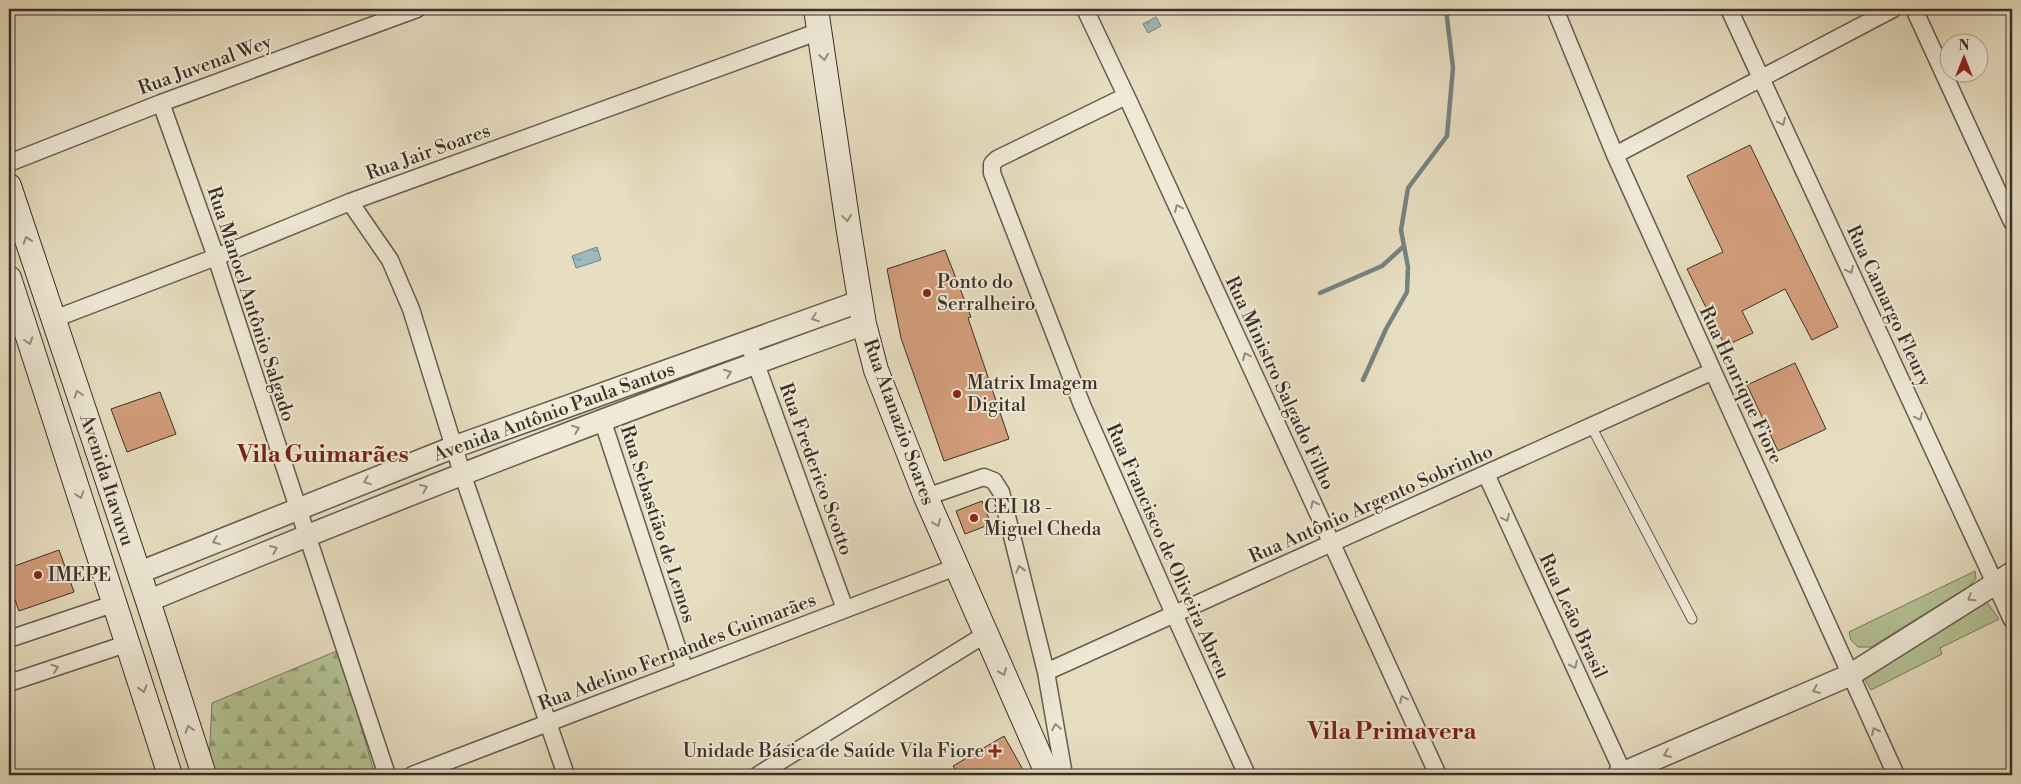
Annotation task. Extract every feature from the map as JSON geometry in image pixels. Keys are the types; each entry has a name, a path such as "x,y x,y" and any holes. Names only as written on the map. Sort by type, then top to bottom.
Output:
{"main road":[{"name":"Rua Atanazio Soares","path":"818,20 849,232 863,313 876,370 956,567 986,634 1050,760"},
{"name":"Avenida Itavuvu","path":"9,186 148,601 204,775"},
{"name":"Avenida Itavuvu","path":"9,278 129,643 170,775"}],"street":[{"name":"Rua Juvenal Wey","path":"9,163 161,103 416,9"},
{"name":"Rua Ministro Salgado Filho","path":"1085,9 1438,775"},
{"name":"Rua Henrique Fiore","path":"1555,9 1615,155 1896,775"},
{"name":"Rua Camargo Fleury","path":"1729,9 2004,577 2012,620"},
{"path":"1615,155 1893,9"},
{"path":"1914,9 2012,222"},
{"name":"Rua Jair Soares","path":"54,320 350,202 818,20"},
{"name":"Rua Francisco de Oliveira Abreu","path":"1126,96 998,159 992,164 992,173 1082,404 1174,614 1248,775"},
{"name":"Rua Manoel Antônio Salgado","path":"161,103 216,257 306,535 387,775"},
{"path":"350,202 390,260 412,309 462,473 566,775"},
{"name":"Avenida Antônio Paula Santos","path":"138,573 454,447 748,342 863,313"},
{"name":"Avenida Antônio Paula Santos","path":"148,601 462,473 602,419 756,363 863,313"},
{"name":"Rua Frederico Scotto","path":"748,342 845,609"},
{"name":"Rua Antônio Argento Sobrinho","path":"1046,672 1712,372"},
{"name":"Rua Sebastião de Lemos","path":"602,419 685,671"},
{"name":"Rua Leão Brasil","path":"1486,474 1622,774"},
{"path":"926,497 984,477 994,481 1001,492 1046,672 1050,760 1064,775"},
{"name":"Rua Adelino Fernandes Guimarães","path":"412,775 956,567"},
{"path":"1622,774 1850,675 2004,577"},
{"path":"9,639 116,603"},
{"path":"758,775 986,634"},
{"path":"9,683 129,643"}],"lane":[{"path":"1591,426 1692,619"}],"green space":[{"path":"1975,571 1976,579 1968,587 1871,647 1858,647 1851,640 1849,632"},
{"path":"1987,602 1999,619 1940,648 1942,654 1871,690 1864,678"},
{"path":"339,650 375,775 323,775 296,770 295,775 214,775 209,762 212,703"}],"water":[{"path":"1156,17 1161,26 1148,33 1143,24"},
{"path":"597,247 601,260 576,268 572,256"}],"building":[{"path":"1750,145 1838,327 1812,340 1785,289 1742,311 1753,333 1725,346 1687,269 1723,252 1687,176"},
{"path":"945,250 971,317 968,318 1009,439 944,461 901,338 887,269"},
{"path":"1795,363 1826,429 1778,451 1747,385"},
{"path":"160,392 176,434 127,452 111,409"},
{"name":"CEI 18 - Miguel Cheda","path":"982,501 991,524 965,534 956,511"},
{"name":"IMEPE","path":"59,550 74,592 19,611 9,583 9,568"},
{"name":"Unidade Básica de Saúde Vila Fiore","path":"1004,736 1026,775 959,775 953,766"}],"waterway":[{"path":"1363,380 1386,329 1407,292 1408,267 1401,230 1408,188 1447,136 1453,68 1446,9"},
{"path":"1320,293 1382,266 1404,246"}],"place":[{"name":"Ponto do Serralheiro","path":"927,293"},
{"name":"Matrix Imagem Digital","path":"957,394"},
{"name":"CEI 18 - Miguel Cheda","path":"974,518"},
{"name":"IMEPE","path":"38,575"},
{"name":"Unidade Básica de Saúde Vila Fiore","path":"995,751"}],"district":[{"name":"Vila Guimarães","path":"323,455"},
{"name":"Vila Primavera","path":"1392,732"}]}
